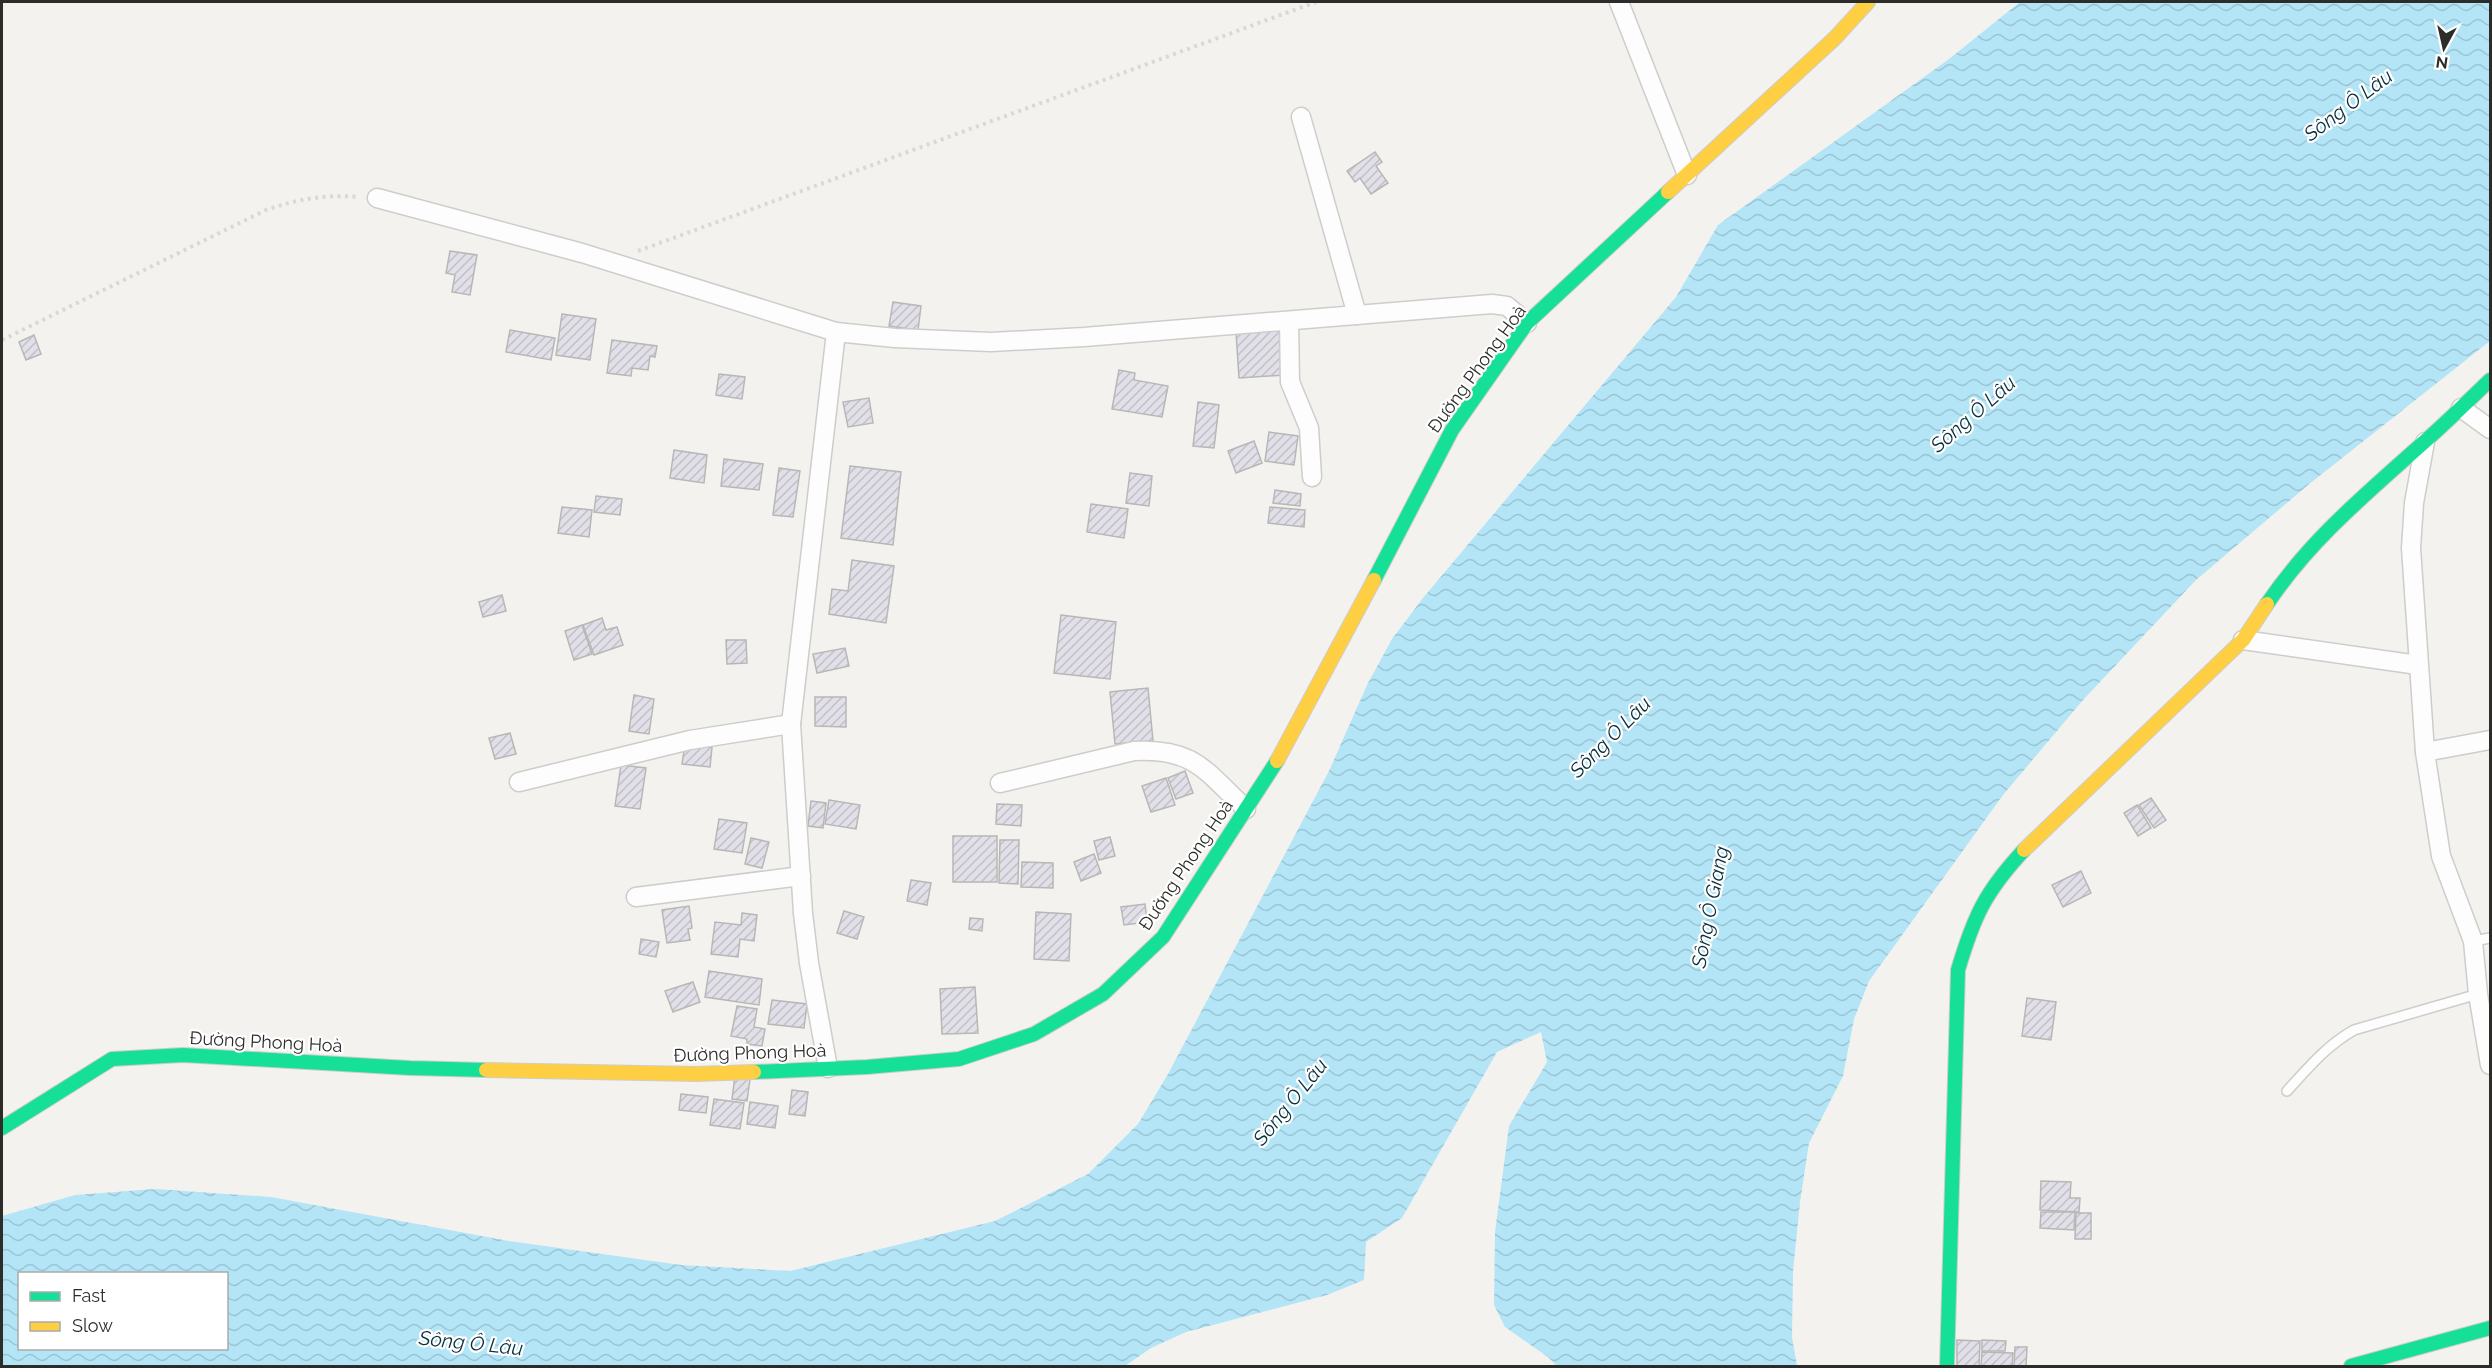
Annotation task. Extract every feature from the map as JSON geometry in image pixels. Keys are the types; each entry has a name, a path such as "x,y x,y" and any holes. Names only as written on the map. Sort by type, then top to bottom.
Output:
{"main road":[{"name":"Đường Phong Hoà","path":"2,1128 112,1059 183,1055 410,1068 696,1074 828,1068 959,1059 1034,1034 1103,994 1163,937 1287,746 1452,430 1527,323 1835,38 1868,2"},
{"path":"1947,1366 1958,969 1967,937 1979,910 2008,868 2033,840 2243,640 2284,579 2311,548 2358,500 2425,442 2490,380"},
{"path":"2351,1366 2490,1328"}],"street":[{"path":"1619,2 1687,175"},
{"path":"1301,117 1357,315"},
{"path":"377,198 582,253 836,332 991,342 1084,337 1492,304 1507,306 1527,323"},
{"path":"1289,321 1290,382 1309,428 1312,477"},
{"path":"828,1068 809,963 791,724 836,332"},
{"path":"2461,408 2490,429"},
{"path":"2425,442 2411,526 2425,752 2441,856 2482,939 2478,994 2490,1065"},
{"path":"2243,640 2418,665"},
{"path":"519,782 690,740 791,724"},
{"path":"2425,752 2490,740"},
{"path":"1000,783 1124,753 1154,750 1179,754 1192,759 1246,809"},
{"path":"636,897 801,876"}],"lane":[{"path":"2287,1091 2321,1053 2337,1039 2354,1030 2478,994"}],"path":[{"path":"632,252 1316,2"},
{"path":"2,340 266,210 314,197 341,195 377,198"}],"water":[{"path":"2020,2 2490,2 2490,341 2308,485 2196,580 2083,700 2003,795 1869,981 1854,1019 1843,1076 1809,1143 1793,1272 1792,1337 1797,1366 1557,1366 1548,1357 1505,1327 1494,1305 1495,1232 1509,1126 1547,1062 1541,1032 1497,1052 1402,1218 1366,1242 1364,1280 1327,1295 1186,1332 1151,1348 1125,1366 2,1366 2,1216 75,1195 155,1189 271,1197 509,1241 681,1265 790,1271 995,1221 1088,1174 1138,1124 1168,1074 1329,771 1367,685 1392,639 1423,598 1676,297 1718,225 1949,59"}],"building":[{"path":"1375,152 1382,162 1376,166 1388,183 1371,194 1360,178 1355,182 1347,171"},
{"path":"450,251 477,255 470,295 452,292 455,275 446,273"},
{"path":"893,302 921,306 918,330 889,326"},
{"path":"562,314 596,319 590,360 556,355"},
{"path":"1281,329 1285,375 1239,378 1236,332"},
{"path":"510,330 555,338 551,360 506,352"},
{"path":"34,335 41,354 26,360 19,342"},
{"path":"612,340 657,346 655,357 650,356 648,370 632,368 631,376 607,373"},
{"path":"1119,370 1135,373 1134,380 1168,386 1162,417 1112,409"},
{"path":"719,374 745,377 742,399 716,395"},
{"path":"869,398 873,423 848,427 843,402"},
{"path":"1198,402 1219,405 1214,448 1193,446"},
{"path":"1269,432 1298,436 1294,465 1265,461"},
{"path":"1254,441 1262,463 1236,473 1228,451"},
{"path":"674,450 707,455 704,483 670,478"},
{"path":"724,459 763,464 759,490 721,486"},
{"path":"850,466 901,472 893,545 841,538"},
{"path":"779,468 800,471 793,517 773,515"},
{"path":"1130,473 1152,476 1149,506 1126,503"},
{"path":"1275,490 1301,494 1300,506 1273,503"},
{"path":"596,496 622,499 620,515 594,512"},
{"path":"1091,504 1128,509 1124,538 1087,532"},
{"path":"562,507 592,510 589,537 558,533"},
{"path":"1270,507 1305,510 1304,527 1268,523"},
{"path":"852,560 894,566 886,623 829,614 832,589 848,591"},
{"path":"502,595 506,611 483,617 479,602"},
{"path":"1061,615 1116,622 1110,679 1054,673"},
{"path":"602,618 606,630 617,627 623,645 594,655 583,625"},
{"path":"582,625 592,654 574,660 565,631"},
{"path":"726,640 746,640 747,663 727,664"},
{"path":"845,648 849,666 817,673 813,654"},
{"path":"1148,688 1153,741 1115,744 1110,692"},
{"path":"634,695 654,699 649,734 629,731"},
{"path":"815,697 846,697 846,727 815,726"},
{"path":"510,733 516,754 495,759 489,738"},
{"path":"685,744 712,747 710,767 682,764"},
{"path":"621,765 646,768 640,809 615,806"},
{"path":"1185,771 1193,793 1176,799 1168,778"},
{"path":"1166,778 1175,805 1151,812 1142,786"},
{"path":"2151,798 2166,820 2154,828 2139,805"},
{"path":"829,800 860,805 856,829 825,824"},
{"path":"811,801 826,803 823,828 808,826"},
{"path":"997,804 1022,805 1021,826 996,824"},
{"path":"2137,805 2151,828 2138,836 2124,813"},
{"path":"719,819 747,823 742,853 714,849"},
{"path":"953,836 997,836 997,882 953,882"},
{"path":"1110,837 1115,856 1099,860 1094,841"},
{"path":"751,838 769,842 762,868 745,864"},
{"path":"1000,840 1019,840 1018,884 999,883"},
{"path":"1094,854 1101,873 1081,881 1074,862"},
{"path":"1022,862 1053,863 1053,888 1021,887"},
{"path":"2081,871 2091,893 2063,907 2052,885"},
{"path":"911,880 931,883 927,905 907,901"},
{"path":"1145,904 1147,922 1124,925 1121,907"},
{"path":"689,906 692,928 688,929 690,940 667,943 662,910"},
{"path":"844,911 864,917 857,939 837,933"},
{"path":"1036,912 1071,914 1069,961 1034,959"},
{"path":"742,913 757,915 754,941 740,939 738,957 711,954 715,922 741,925"},
{"path":"970,918 983,919 982,931 969,929"},
{"path":"641,939 659,942 656,957 639,954"},
{"path":"709,971 762,979 759,1005 705,997"},
{"path":"693,982 700,1002 673,1012 665,991"},
{"path":"975,987 978,1033 942,1034 940,989"},
{"path":"2027,998 2056,1002 2051,1040 2022,1036"},
{"path":"772,1000 807,1004 804,1028 768,1024"},
{"path":"737,1006 757,1009 754,1027 765,1029 762,1046 747,1044 747,1039 731,1036"},
{"path":"735,1076 750,1079 747,1101 732,1099"},
{"path":"792,1090 808,1092 805,1116 789,1114"},
{"path":"681,1094 708,1097 706,1113 679,1110"},
{"path":"714,1099 744,1103 740,1129 710,1125"},
{"path":"750,1102 778,1106 775,1128 747,1124"},
{"path":"2041,1181 2071,1182 2070,1198 2080,1198 2079,1212 2040,1210"},
{"path":"2041,1212 2075,1212 2074,1230 2040,1228"},
{"path":"2076,1213 2091,1213 2091,1239 2075,1239"},
{"path":"1957,1340 1980,1341 1979,1366 1957,1366"},
{"path":"1982,1340 2006,1341 2005,1351 1982,1351"},
{"path":"2015,1347 2027,1347 2026,1366 2014,1366"},
{"path":"1982,1352 2013,1353 2012,1366 1981,1366"}],"traffic: fast":[{"path":"1374,580 1452,430 1527,323 1668,192"},
{"path":"2267,604 2320,538 2490,380"},
{"path":"754,1072 867,1067 959,1059 1034,1034 1103,994 1163,937 1277,761"},
{"path":"1947,1366 1958,970 1982,906 1999,879 2024,850"},
{"path":"2,1128 112,1059 183,1055 486,1070"},
{"path":"2351,1366 2490,1328"}],"traffic: slow":[{"path":"1668,192 1835,38 1868,2"},
{"path":"1277,761 1374,580"},
{"path":"2024,850 2243,640 2267,604"},
{"path":"486,1070 696,1074 754,1072"}],"water label":[{"name":"Sông Ô Lâu","path":"2348,105"},
{"name":"Sông Ô Lâu","path":"1973,414"},
{"name":"Sông Ô Lâu","path":"1610,737"},
{"name":"Sông Ô Giang","path":"1710,907"},
{"name":"Sông Ô Lâu","path":"1290,1102"},
{"name":"Sông Ô Lâu","path":"471,1343"}]}
